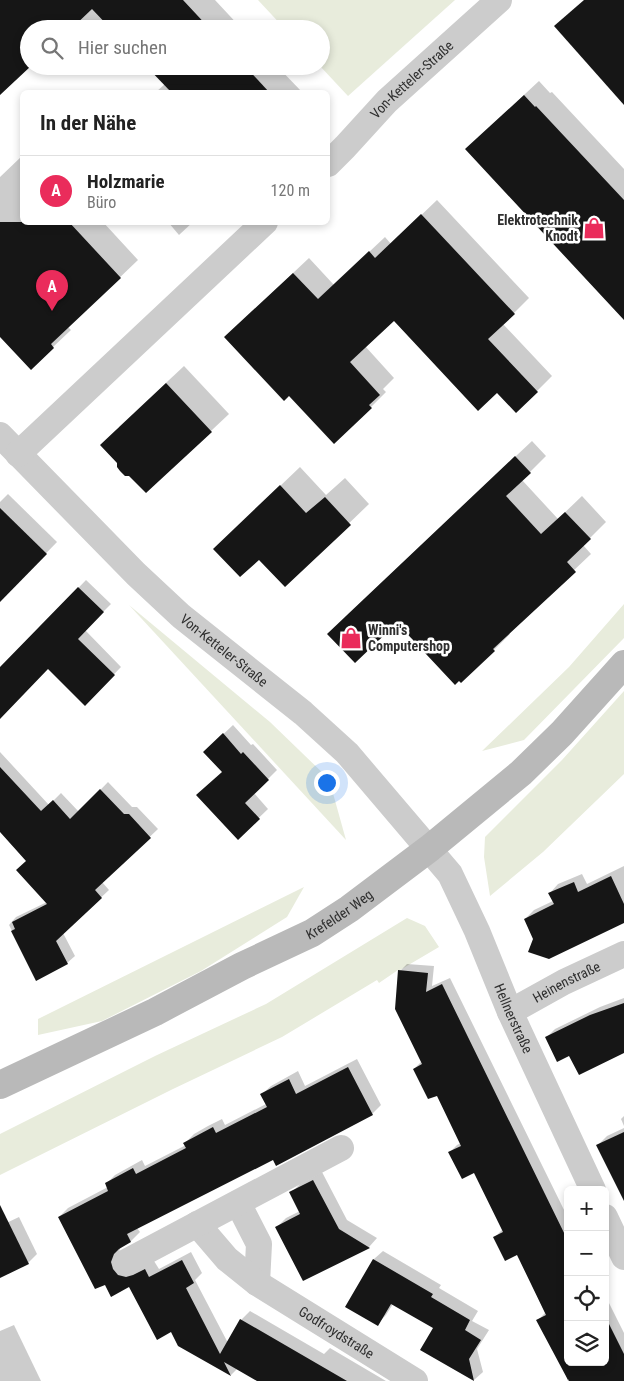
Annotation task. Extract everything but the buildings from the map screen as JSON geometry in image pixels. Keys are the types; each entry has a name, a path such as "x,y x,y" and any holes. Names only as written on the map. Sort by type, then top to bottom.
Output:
{"street":[{"name":"Von-Ketteler-Straße","path":"330,162 387,101 499,0"},
{"path":"18,454 262,225"},
{"name":"Von-Ketteler-Straße","path":"0,435 136,574 181,616 329,735 430,848"},
{"name":"Krefelder Weg","path":"0,1085 155,1012 242,966 312,933 349,909 430,848 521,773 562,732 624,664"},
{"name":"Hellnerstraße","path":"430,848 450,874 477,931 510,1012 591,1186"},
{"name":"Heinenstraße","path":"510,1012 564,982 624,954"},
{"path":"126,1262 342,1148"},
{"path":"238,1203 259,1244 257,1283"},
{"name":"Godfroydstraße","path":"197,1224 227,1259 257,1283 415,1381"},
{"path":"609,1225 624,1257"}],"green space":[{"path":"258,0 455,0 348,96 328,75 330,75 330,20 277,20"},
{"path":"624,604 624,638 524,740 482,751 569,667"},
{"path":"129,605 270,722 329,779 346,840"},
{"path":"624,691 624,774 543,852 490,896 484,857 485,837 562,760"},
{"path":"304,887 287,917 201,971 102,1021 38,1035 38,1019"},
{"path":"407,918 425,926 439,947 379,983 377,980 282,1037 0,1175 0,1134 155,1056 266,1004"}],"place":[{"name":"Elektrotechnik Knodt","path":"594,228"},
{"name":"Holzmarie","path":"52,311"},
{"name":"Winni's Computershop","path":"351,638"}]}
